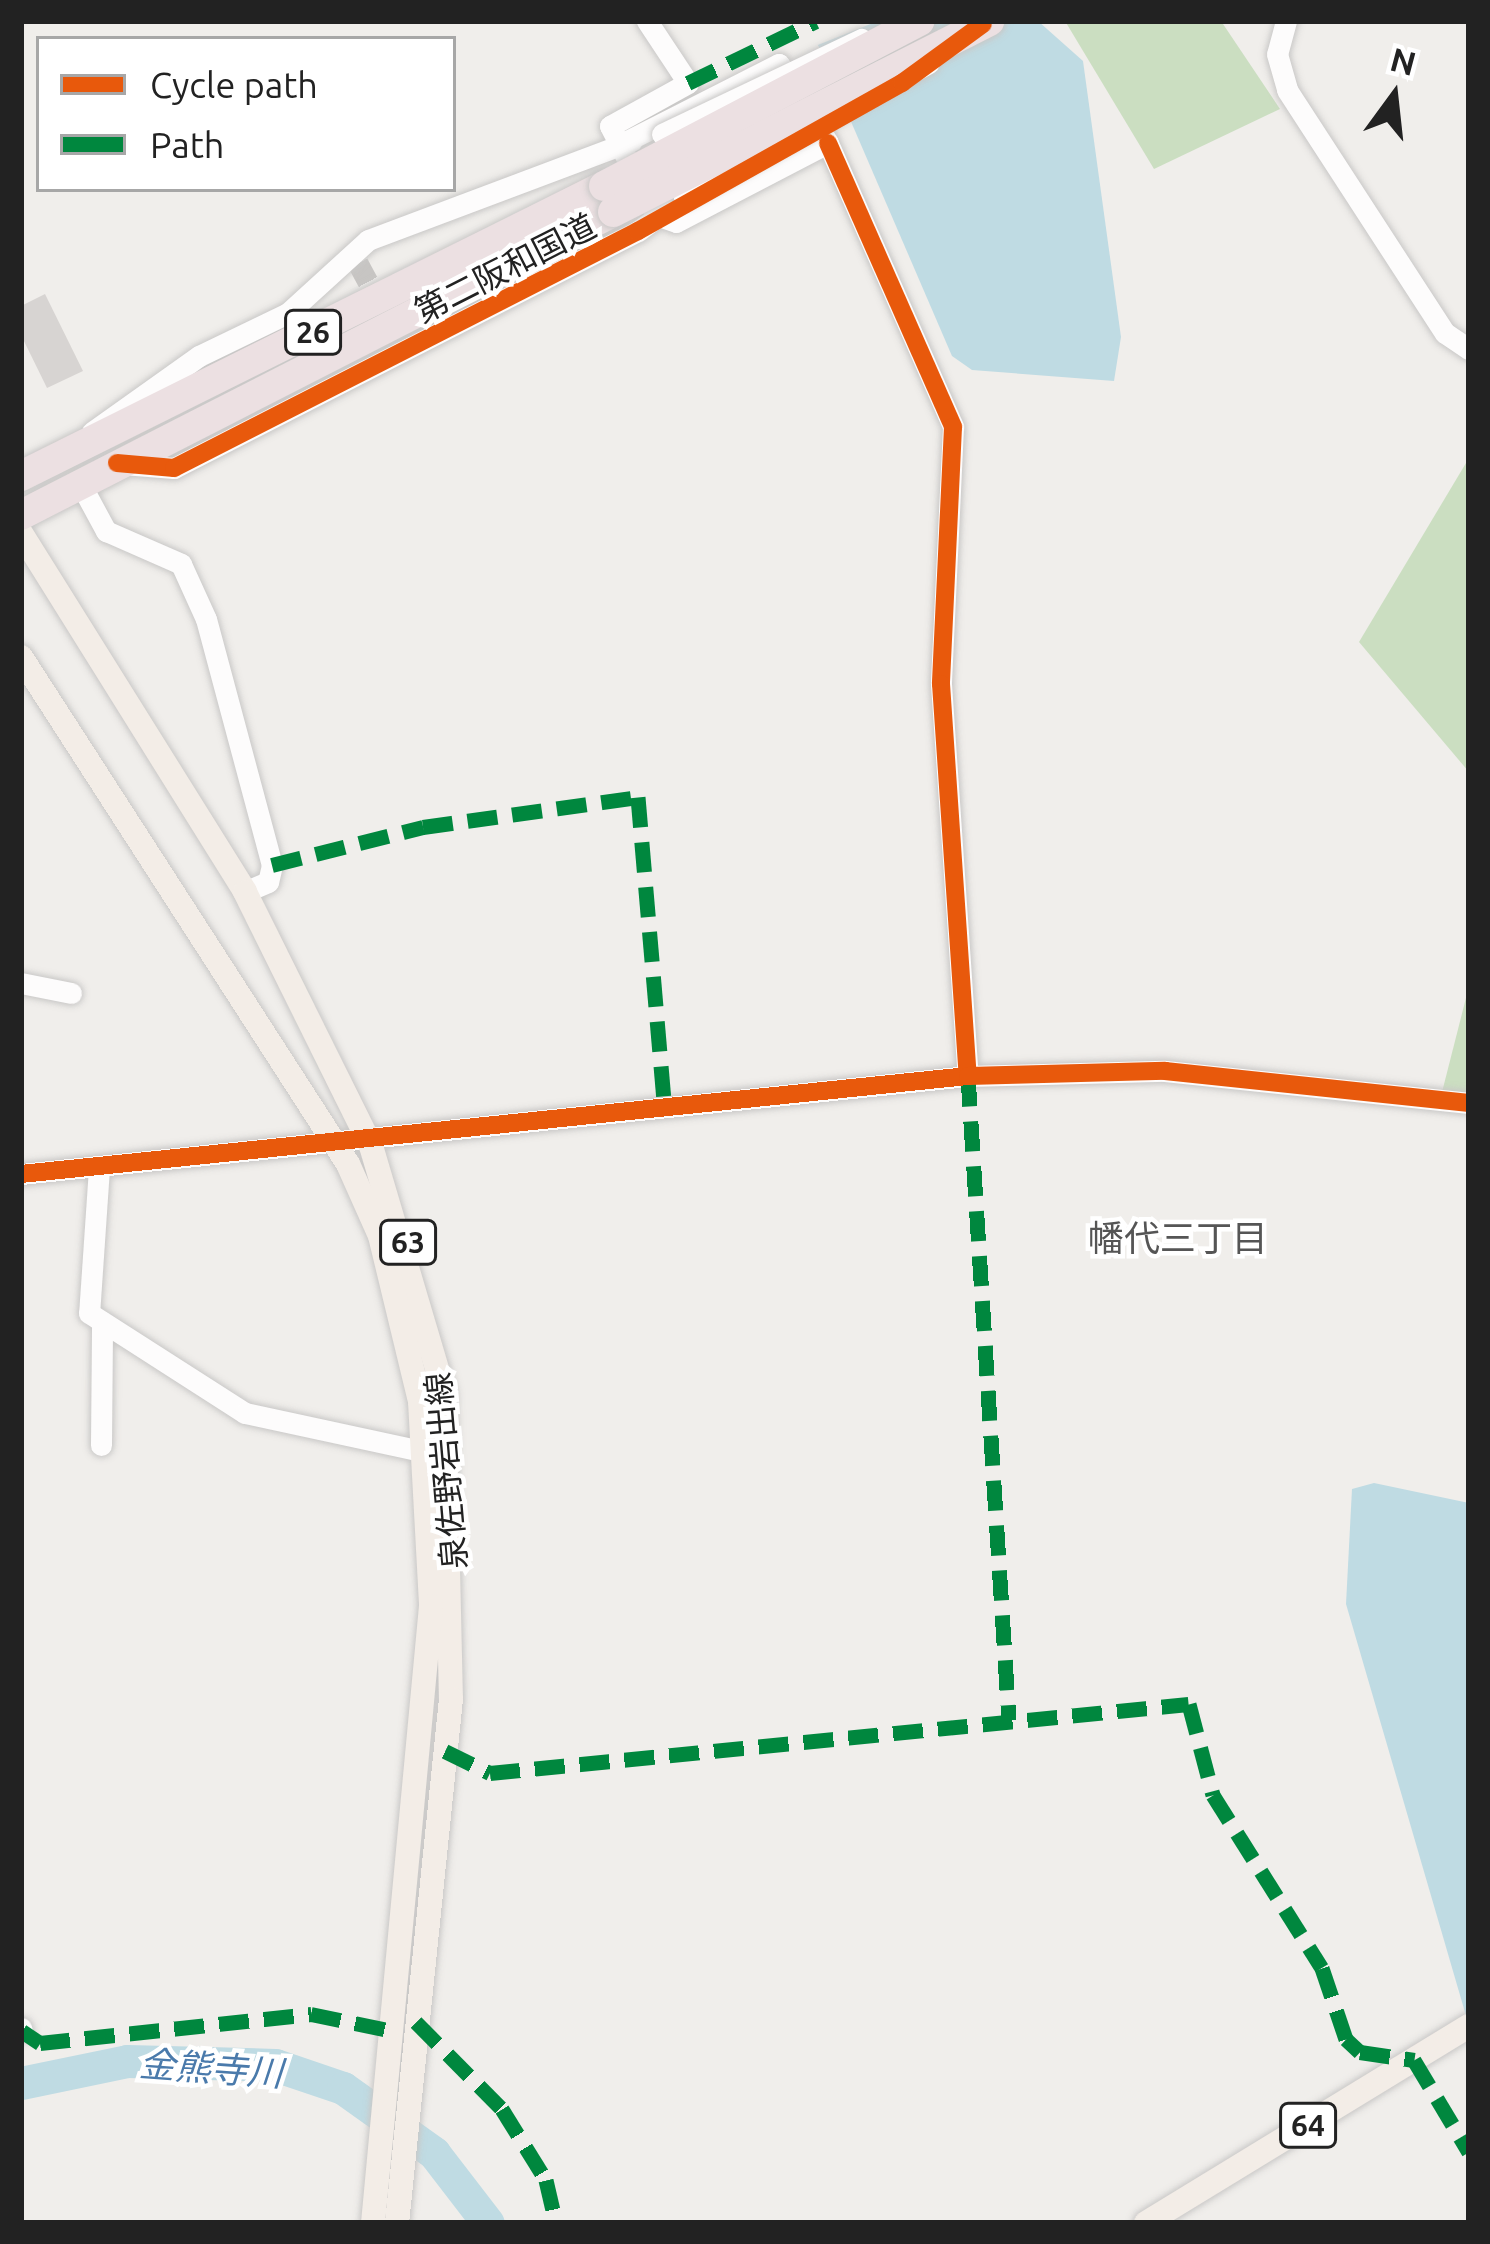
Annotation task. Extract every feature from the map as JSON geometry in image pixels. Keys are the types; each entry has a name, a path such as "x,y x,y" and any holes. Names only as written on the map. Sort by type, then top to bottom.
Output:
{"highway":[{"name":"第二阪和国道","path":"21,515 608,199 920,21"},
{"name":"第二阪和国道","path":"21,476 986,22"}],"main road":[{"name":"泉佐野岩出線","path":"21,533 245,892 371,1146 428,1324 454,1508 451,1699 397,2223"},
{"name":"泉佐野岩出線","path":"21,657 339,1148 380,1236 425,1452 431,1606 373,2223"},
{"name":"64","path":"1146,2223 1469,2026"}],"street":[{"path":"646,21 688,83 610,126 656,215 676,222 828,143"},
{"path":"74,449 125,402 288,313 395,226 621,144 662,134 911,21"},
{"path":"1286,21 1277,53 1286,90 1444,333 1469,349"},
{"path":"117,463 174,468 402,341 656,215 902,83 986,22"},
{"path":"621,144 779,64 828,143 953,427 941,684 968,1076"},
{"path":"80,483 106,531 182,565 206,619 272,865 268,882 245,892"},
{"path":"21,982 71,993"},
{"path":"21,1174 371,1146 968,1076 1165,1071 1469,1103"},
{"path":"99,1168 88,1313 245,1413 425,1452"},
{"path":"101,1445 102,1322"}],"green space":[{"path":"1065,21 1221,21 1280,109 1154,169"},
{"path":"1469,458 1469,772 1359,642"},
{"path":"1469,986 1469,1103 1440,1100"}],"water":[{"path":"878,21 1038,21 1083,61 1121,337 1114,381 972,370 952,356 818,45"},
{"path":"1374,1483 1469,1503 1469,2026 1346,1604 1352,1489"}],"building":[{"path":"45,294 83,371 47,388 21,335 21,306"}],"waterway":[{"name":"金熊寺川","path":"21,2083 127,2061 275,2065 343,2088 434,2153 488,2223"}],"tunnel":[{"path":"358,263 384,311"}],"marked path":[{"path":"688,83 816,21"},
{"path":"272,865 423,827 638,797 665,1112"},
{"path":"968,1076 1009,1720"},
{"path":"445,1751 490,1773 1189,1704 1213,1795 1322,1968 1346,2039 1360,2052 1414,2060 1469,2152"},
{"path":"22,2031 40,2043 311,2014 388,2030"},
{"path":"416,2022 502,2109 546,2180 556,2223"}],"cycle path":[{"path":"117,463 174,468 638,231 902,83 983,24"},
{"path":"828,143 953,427 941,684 968,1076"},
{"path":"21,1174 968,1076 1165,1071 1469,1103"}],"district":[{"name":"幡代三丁目","path":"1178,1238"}]}
